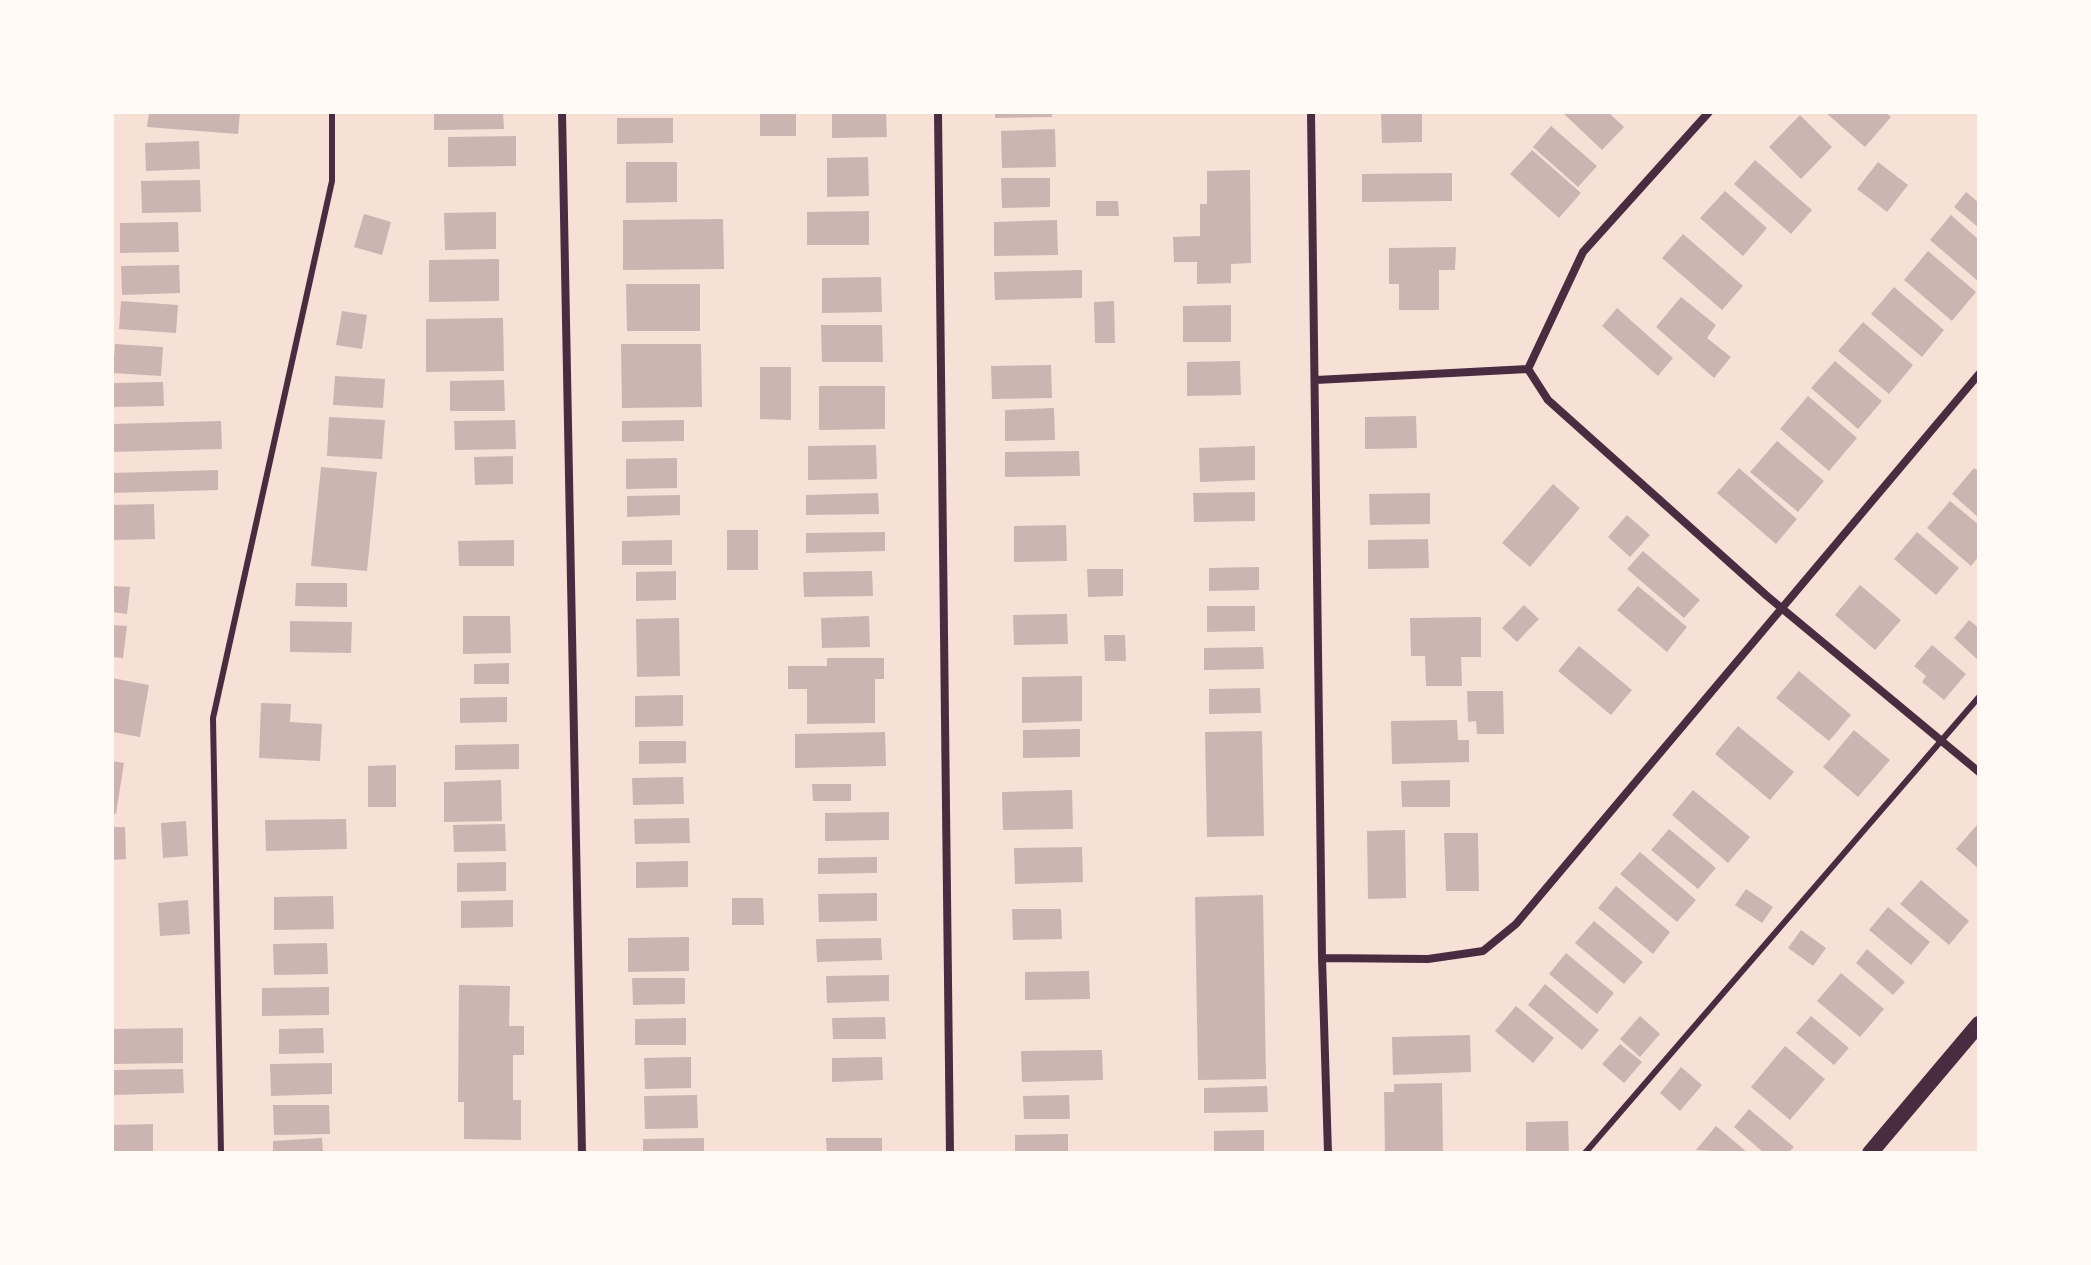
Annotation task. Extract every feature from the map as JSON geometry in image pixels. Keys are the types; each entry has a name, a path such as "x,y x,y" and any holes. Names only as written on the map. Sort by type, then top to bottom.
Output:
{"main road":[{"path":"1870,1153 1979,1024"}],"street":[{"path":"562,112 582,1153"},
{"path":"938,112 950,1153"},
{"path":"1311,112 1322,958 1328,1153"},
{"path":"1528,369 1583,252 1709,112"},
{"path":"1316,380 1528,369"},
{"path":"1528,369 1548,400 1780,608 1979,772"},
{"path":"1322,958 1428,959 1483,951 1516,924 1979,374"}],"lane":[{"path":"221,1153 213,718 332,181 332,112"},
{"path":"1585,1153 1979,697"}],"building":[{"path":"149,112 240,112 238,134 147,127"},
{"path":"434,112 503,112 504,129 434,130"},
{"path":"760,112 796,112 796,136 760,136"},
{"path":"832,112 886,112 887,137 832,138"},
{"path":"995,112 1052,112 1052,117 995,118"},
{"path":"1381,112 1422,112 1422,142 1382,143"},
{"path":"1562,112 1608,112 1624,127 1602,150"},
{"path":"1825,112 1885,112 1891,117 1865,147"},
{"path":"1800,115 1832,147 1801,179 1769,147"},
{"path":"617,118 673,118 673,143 617,144"},
{"path":"1551,126 1597,166 1578,187 1533,147"},
{"path":"1055,129 1056,167 1002,168 1001,131"},
{"path":"516,136 516,166 448,167 448,137"},
{"path":"199,141 200,169 146,171 145,143"},
{"path":"1532,150 1581,193 1559,218 1510,174"},
{"path":"868,157 869,196 827,197 827,158"},
{"path":"1755,160 1812,210 1791,234 1734,184"},
{"path":"626,162 677,162 677,202 626,203"},
{"path":"1878,162 1908,185 1887,212 1857,189"},
{"path":"1250,170 1251,263 1231,264 1231,283 1197,284 1197,262 1174,262 1173,237 1200,236 1200,204 1207,204 1207,171"},
{"path":"1452,173 1452,201 1362,202 1362,174"},
{"path":"1001,178 1050,178 1050,207 1002,208"},
{"path":"200,180 201,212 142,213 141,181"},
{"path":"1725,191 1767,228 1743,256 1700,218"},
{"path":"1966,192 1979,203 1979,228 1954,207"},
{"path":"1096,201 1118,201 1119,216 1096,216"},
{"path":"869,211 869,245 807,245 807,212"},
{"path":"496,212 496,249 445,250 444,213"},
{"path":"364,214 391,222 382,255 354,247"},
{"path":"1951,215 1979,240 1979,282 1930,240"},
{"path":"723,219 724,269 623,270 623,220"},
{"path":"1057,220 1058,255 994,256 994,222"},
{"path":"178,222 179,252 120,253 120,223"},
{"path":"1683,234 1743,286 1722,310 1662,258"},
{"path":"1456,247 1455,270 1439,270 1439,310 1399,310 1399,284 1389,284 1389,248"},
{"path":"1928,251 1976,292 1952,321 1904,280"},
{"path":"499,259 499,301 429,302 429,260"},
{"path":"179,265 180,293 122,295 121,266"},
{"path":"1082,270 1082,298 995,300 994,272"},
{"path":"881,277 882,312 822,313 822,278"},
{"path":"626,284 700,284 700,331 627,331"},
{"path":"1894,287 1944,330 1922,357 1871,314"},
{"path":"1681,297 1716,325 1707,338 1731,357 1714,378 1656,327"},
{"path":"121,301 178,305 176,333 119,329"},
{"path":"1114,301 1115,343 1095,343 1094,302"},
{"path":"1231,305 1231,342 1183,342 1183,306"},
{"path":"1617,308 1673,358 1658,376 1602,326"},
{"path":"342,311 367,315 362,349 336,345"},
{"path":"503,318 504,371 426,372 426,319"},
{"path":"1863,322 1913,365 1889,394 1838,351"},
{"path":"821,325 882,325 883,362 822,362"},
{"path":"115,344 163,347 161,376 113,373"},
{"path":"621,344 701,344 702,407 622,408"},
{"path":"1240,361 1241,395 1187,396 1187,362"},
{"path":"1835,361 1882,401 1858,429 1811,388"},
{"path":"1051,365 1052,398 992,399 991,366"},
{"path":"760,367 791,367 791,420 760,419"},
{"path":"335,376 385,379 383,408 333,405"},
{"path":"504,380 505,411 450,411 450,381"},
{"path":"163,382 164,406 112,407 112,383"},
{"path":"819,386 885,386 885,429 819,430"},
{"path":"1808,396 1857,438 1829,471 1780,429"},
{"path":"1054,408 1055,440 1005,441 1005,410"},
{"path":"1416,416 1417,448 1365,449 1365,417"},
{"path":"329,417 385,420 382,459 327,456"},
{"path":"515,420 516,449 455,450 454,421"},
{"path":"684,420 684,441 622,442 622,421"},
{"path":"221,421 222,449 112,452 112,424"},
{"path":"1777,441 1824,481 1798,512 1750,472"},
{"path":"876,445 877,479 808,480 808,446"},
{"path":"1255,446 1255,480 1200,482 1199,448"},
{"path":"1079,451 1080,476 1005,477 1005,452"},
{"path":"513,456 513,484 475,485 474,457"},
{"path":"677,458 677,488 626,489 626,459"},
{"path":"321,467 377,472 367,571 311,566"},
{"path":"1739,468 1797,519 1776,544 1717,493"},
{"path":"1974,468 1979,472 1979,518 1952,494"},
{"path":"218,470 218,490 112,493 112,473"},
{"path":"1553,484 1580,508 1530,567 1502,543"},
{"path":"1255,492 1255,521 1194,522 1193,493"},
{"path":"878,493 879,514 806,515 806,495"},
{"path":"1430,493 1430,524 1370,525 1369,494"},
{"path":"680,495 680,515 627,517 627,496"},
{"path":"1950,501 1979,525 1979,556 1971,566 1927,528"},
{"path":"154,504 155,539 112,540 112,505"},
{"path":"1627,515 1650,535 1630,557 1608,537"},
{"path":"1066,525 1067,561 1014,562 1014,526"},
{"path":"727,530 758,530 758,570 727,570"},
{"path":"885,532 885,551 806,553 806,533"},
{"path":"1917,532 1959,568 1936,595 1894,559"},
{"path":"1428,539 1429,568 1368,569 1368,540"},
{"path":"514,540 514,566 459,566 458,541"},
{"path":"672,540 672,565 622,565 622,541"},
{"path":"1643,551 1700,600 1684,618 1627,569"},
{"path":"1259,567 1259,590 1209,591 1209,568"},
{"path":"1087,569 1123,569 1123,596 1088,597"},
{"path":"676,571 676,600 636,601 636,572"},
{"path":"872,571 873,596 804,597 803,572"},
{"path":"296,583 347,583 347,607 295,606"},
{"path":"1860,585 1901,620 1875,650 1835,615"},
{"path":"112,586 130,587 127,614 112,612"},
{"path":"1638,586 1687,627 1667,652 1617,610"},
{"path":"1524,605 1539,619 1517,642 1502,628"},
{"path":"1207,606 1255,606 1255,631 1207,632"},
{"path":"1067,614 1068,644 1014,645 1013,615"},
{"path":"463,616 510,616 511,653 463,654"},
{"path":"869,616 870,647 822,648 821,618"},
{"path":"1481,617 1481,657 1461,657 1462,686 1426,686 1425,656 1411,656 1410,618"},
{"path":"679,618 680,676 637,677 636,619"},
{"path":"1969,620 1979,628 1977,659 1954,638"},
{"path":"290,621 352,622 351,653 290,652"},
{"path":"112,625 127,626 123,658 112,657"},
{"path":"1104,635 1125,635 1126,661 1105,661"},
{"path":"1932,645 1966,674 1944,700 1922,682 1926,676 1914,666"},
{"path":"1579,646 1632,690 1611,715 1558,671"},
{"path":"1263,647 1264,669 1204,670 1204,648"},
{"path":"827,658 884,658 884,679 875,679 875,723 807,724 807,689 788,689 788,666 827,666"},
{"path":"509,663 509,684 474,684 474,664"},
{"path":"1799,671 1851,715 1829,741 1776,698"},
{"path":"1082,676 1082,721 1022,723 1022,677"},
{"path":"112,678 149,685 140,737 112,732"},
{"path":"1260,688 1261,713 1209,714 1209,689"},
{"path":"1467,691 1503,691 1504,734 1477,734 1476,721 1468,722"},
{"path":"683,695 683,726 635,727 635,696"},
{"path":"507,697 507,722 460,723 460,698"},
{"path":"261,703 291,704 290,722 322,724 320,761 259,758"},
{"path":"1457,720 1458,740 1469,740 1469,762 1392,764 1391,721"},
{"path":"1738,726 1794,772 1770,800 1715,754"},
{"path":"1080,729 1080,757 1023,758 1023,730"},
{"path":"1854,730 1890,760 1858,797 1823,767"},
{"path":"1262,731 1264,836 1207,837 1205,732"},
{"path":"885,732 886,766 795,768 795,734"},
{"path":"639,741 686,741 686,763 639,764"},
{"path":"519,744 519,769 455,770 455,745"},
{"path":"112,761 124,763 116,814 112,813"},
{"path":"396,765 396,807 368,807 368,766"},
{"path":"683,777 684,804 633,805 632,778"},
{"path":"501,780 502,821 444,822 444,782"},
{"path":"1450,780 1450,807 1402,807 1401,781"},
{"path":"812,784 851,784 851,801 813,801"},
{"path":"1072,790 1073,829 1003,830 1002,792"},
{"path":"1693,790 1750,837 1728,863 1672,815"},
{"path":"889,812 889,840 825,841 825,813"},
{"path":"689,818 690,843 635,844 634,819"},
{"path":"346,819 347,849 266,851 265,820"},
{"path":"186,821 188,856 163,858 161,823"},
{"path":"505,824 506,851 454,852 453,825"},
{"path":"1977,825 1979,827 1979,869 1956,849"},
{"path":"112,827 125,827 126,859 112,860"},
{"path":"1669,829 1716,868 1698,889 1651,850"},
{"path":"1405,830 1406,898 1368,899 1367,831"},
{"path":"1444,833 1478,833 1479,891 1446,891"},
{"path":"1082,847 1083,882 1015,884 1014,848"},
{"path":"1640,852 1696,900 1677,922 1620,874"},
{"path":"877,857 877,873 818,874 818,858"},
{"path":"688,861 688,887 636,888 636,862"},
{"path":"506,862 506,891 457,892 457,863"},
{"path":"1921,880 1969,921 1949,945 1900,904"},
{"path":"1616,886 1670,932 1653,954 1598,908"},
{"path":"1746,889 1773,907 1762,923 1735,905"},
{"path":"877,893 877,921 819,922 818,894"},
{"path":"1263,895 1266,1079 1198,1080 1195,897"},
{"path":"333,896 334,929 274,930 274,897"},
{"path":"732,898 763,898 764,925 732,925"},
{"path":"188,900 190,934 160,936 158,903"},
{"path":"513,900 513,927 461,928 461,901"},
{"path":"1888,907 1930,942 1911,965 1869,930"},
{"path":"1012,909 1061,909 1062,939 1013,940"},
{"path":"1594,921 1643,962 1624,984 1575,943"},
{"path":"1801,930 1826,948 1813,966 1788,948"},
{"path":"689,937 689,971 628,972 628,938"},
{"path":"881,938 882,960 817,962 816,939"},
{"path":"327,943 328,974 274,975 273,944"},
{"path":"1867,949 1905,982 1893,995 1856,963"},
{"path":"1566,953 1614,993 1597,1014 1549,974"},
{"path":"1089,971 1090,999 1025,1000 1025,972"},
{"path":"1841,973 1884,1009 1860,1037 1817,1001"},
{"path":"889,975 889,1001 827,1003 826,976"},
{"path":"632,978 685,978 685,1004 633,1005"},
{"path":"1545,984 1599,1030 1582,1050 1528,1005"},
{"path":"459,985 510,986 509,1026 524,1026 524,1055 513,1055 513,1100 521,1100 521,1140 464,1139 464,1102 458,1102"},
{"path":"329,987 329,1015 262,1016 262,988"},
{"path":"1516,1006 1554,1038 1533,1063 1495,1031"},
{"path":"1640,1016 1660,1034 1640,1057 1620,1039"},
{"path":"1811,1016 1849,1048 1834,1065 1796,1033"},
{"path":"885,1017 886,1039 833,1039 832,1018"},
{"path":"686,1018 686,1045 635,1045 635,1019"},
{"path":"183,1028 183,1063 113,1064 113,1029"},
{"path":"323,1028 324,1053 279,1054 279,1029"},
{"path":"1470,1035 1471,1072 1393,1075 1392,1037"},
{"path":"1620,1044 1642,1062 1624,1083 1602,1064"},
{"path":"1785,1046 1825,1079 1790,1120 1751,1087"},
{"path":"1102,1050 1103,1080 1022,1082 1021,1051"},
{"path":"691,1057 691,1088 645,1089 644,1058"},
{"path":"882,1057 883,1080 832,1082 832,1058"},
{"path":"332,1063 332,1094 271,1096 270,1064"},
{"path":"1681,1067 1702,1085 1680,1111 1660,1093"},
{"path":"183,1069 184,1093 114,1095 113,1070"},
{"path":"1442,1083 1443,1153 1385,1153 1384,1092 1394,1092 1394,1084"},
{"path":"1267,1086 1268,1112 1204,1113 1204,1088"},
{"path":"697,1095 698,1128 645,1129 644,1096"},
{"path":"1069,1095 1070,1119 1024,1119 1023,1096"},
{"path":"273,1105 329,1105 330,1134 274,1135"},
{"path":"1749,1109 1794,1147 1788,1153 1764,1153 1734,1127"},
{"path":"1568,1121 1569,1153 1526,1153 1526,1122"},
{"path":"153,1124 153,1153 112,1153 112,1125"},
{"path":"1716,1126 1748,1153 1696,1150"},
{"path":"1264,1130 1264,1153 1214,1153 1214,1131"},
{"path":"1068,1134 1068,1153 1015,1153 1015,1135"},
{"path":"322,1138 323,1153 273,1153 273,1141"},
{"path":"704,1138 704,1153 643,1153 643,1139"},
{"path":"826,1138 882,1138 882,1153 827,1153"}]}
